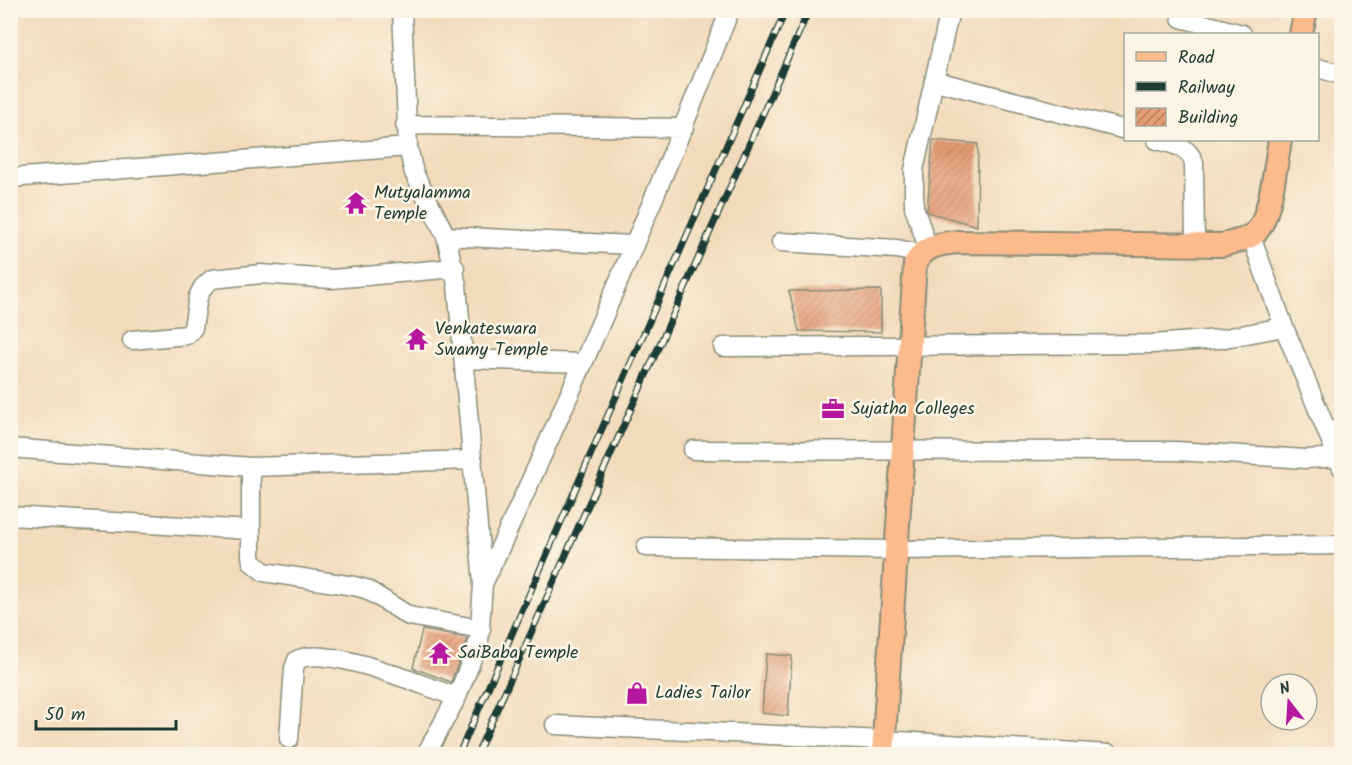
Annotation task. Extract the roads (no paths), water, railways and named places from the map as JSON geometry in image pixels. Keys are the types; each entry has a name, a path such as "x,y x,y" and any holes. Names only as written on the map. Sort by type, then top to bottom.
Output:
{"main road":[{"path":"1301,33 1306,10"},
{"path":"884,747 915,264 924,251 957,242 1222,245 1251,236 1259,229 1265,216 1280,141"}],"street":[{"path":"402,10 405,125 408,147 414,172 446,236 455,268 483,584 481,629 457,697 426,754"},
{"path":"483,584 540,464 684,128 730,10"},
{"path":"781,242 924,251 913,191 918,146 936,81 950,10"},
{"path":"1181,18 1238,33"},
{"path":"1319,69 1341,75"},
{"path":"936,81 1124,130"},
{"path":"405,125 684,128"},
{"path":"1161,141 1180,146 1192,155 1195,244"},
{"path":"10,178 408,147"},
{"path":"446,236 633,245"},
{"path":"693,450 1176,452 1340,461 1284,327 1251,236"},
{"path":"132,340 187,335 193,328 198,297 212,279 261,274 332,279 455,268"},
{"path":"723,347 1152,344 1220,339 1284,327"},
{"path":"464,359 582,363"},
{"path":"10,448 251,467 473,460"},
{"path":"251,467 252,562 264,572 366,589 409,616 481,629"},
{"path":"10,516 251,530"},
{"path":"646,547 896,549 1341,545"},
{"path":"289,739 294,668 297,660 304,656 337,657 457,697"},
{"path":"555,725 884,747 1108,754"}],"railway":[{"path":"459,754 786,10"},
{"path":"477,754 809,10"}],"place":[{"name":"Mutyalamma Temple","path":"356,203"},
{"name":"Venkateswara Swamy Temple","path":"417,339"},
{"name":"Sujatha Colleges","path":"833,409"},
{"name":"SaiBaba Temple","path":"440,653"},
{"name":"Ladies Tailor","path":"637,693"}]}
